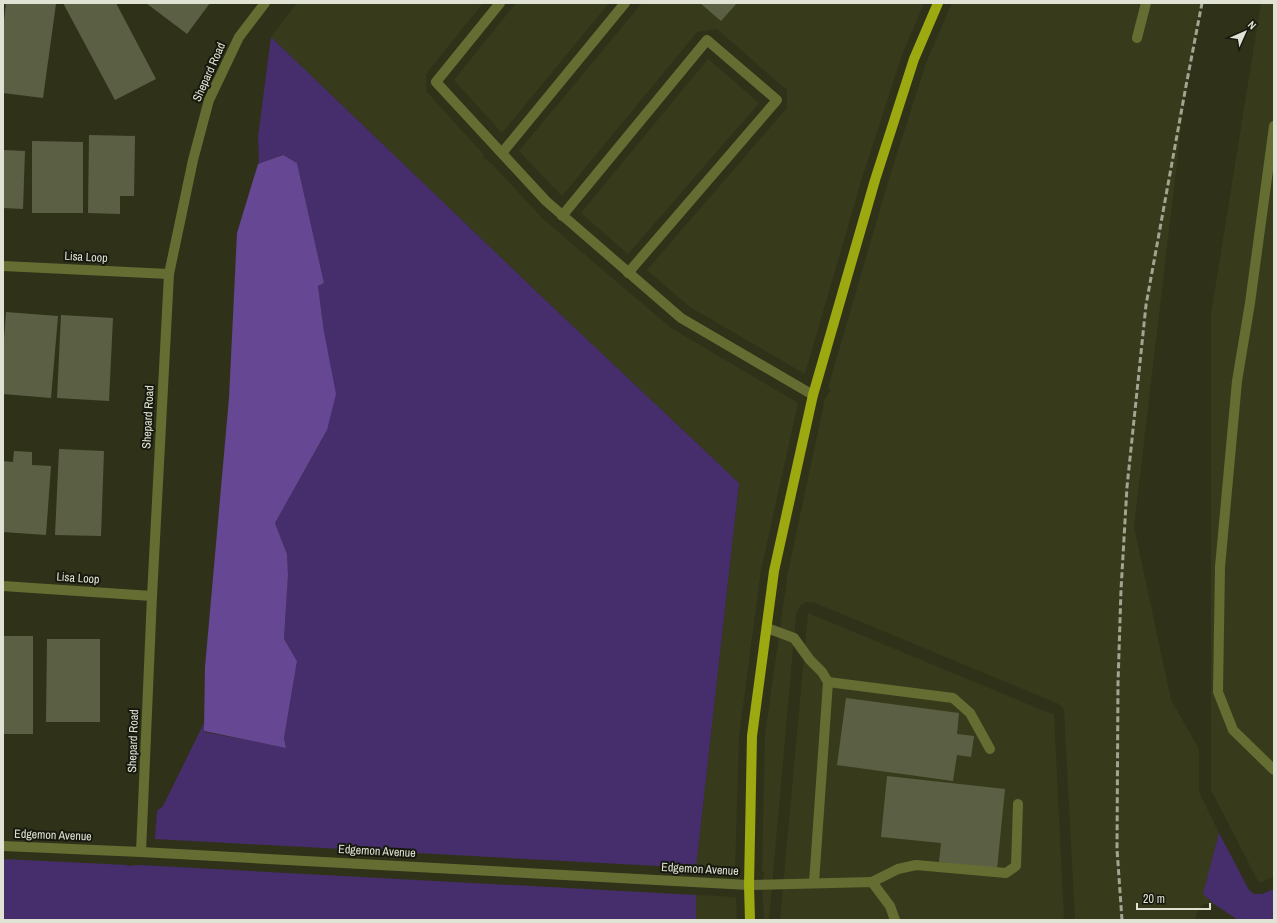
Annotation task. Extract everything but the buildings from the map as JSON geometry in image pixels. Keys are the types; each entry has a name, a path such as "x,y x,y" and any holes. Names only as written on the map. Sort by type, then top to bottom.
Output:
{"main road":[{"path":"750,920 748,885 752,736 774,572 813,395 875,180 914,59 938,3"}],"street":[{"name":"Shepard Road","path":"142,852 152,596 169,274 193,160 209,100 239,37 265,3"},
{"path":"500,3 436,82 546,201 681,318 813,395"},
{"path":"502,153 625,3"},
{"path":"1137,38 1146,3"},
{"path":"562,216 707,40 778,100 628,273"},
{"path":"1274,127 1250,303 1237,381 1220,567 1218,692 1233,730 1274,770"},
{"name":"Lisa Loop","path":"3,266 169,274"},
{"name":"Lisa Loop","path":"3,586 152,596"},
{"path":"767,628 794,638 810,660 822,672 828,682 814,883"},
{"path":"828,682 953,698 970,712 990,749"},
{"path":"895,920 890,906 872,882 898,869 916,865 1006,873 1016,866 1018,804"},
{"name":"Edgemon Avenue","path":"3,846 142,852 748,885 872,882"}],"shaded area":[{"path":"297,3 483,3 426,74 426,91 484,155 483,157 492,164 543,219 671,328 798,403 761,570 739,736 735,871 696,868 739,483 271,37"},
{"path":"516,3 609,3 502,133 454,80"},
{"path":"642,3 924,3 902,55 862,178 805,374 690,307 647,270 787,108 787,90 717,29 697,32 562,196 519,151"},
{"path":"952,3 1201,3 1183,111 1134,527 1171,700 1199,749 1199,792 1219,833 1204,894 1214,904 1205,904 1201,907 1195,920 1075,920 1064,709 1059,704 813,602 806,602 800,606 796,614 769,920 764,920 762,884 764,872 762,872 765,735 788,572 825,399 831,390 828,388 888,182 926,63"},
{"path":"1261,3 1274,3 1274,877 1259,883 1211,790 1211,314"},
{"path":"271,37 739,483 696,868 155,839 157,811 163,806 204,723 204,732 286,747 284,738 297,661 284,639 288,575 287,554 275,523 327,430 324,332 318,286 324,283 297,163 282,155 259,164 258,137"},
{"path":"708,59 759,103 628,254 581,213"},
{"path":"283,155 297,163 324,283 318,286 324,332 336,394 327,430 275,523 287,554 288,575 284,639 297,661 284,738 286,748 204,731 205,667 229,398 237,233 258,164"},
{"path":"808,613 1054,715 1064,920 780,920"},
{"path":"1219,833 1249,890 1254,894 1262,894 1274,889 1274,920 1238,920 1214,904 1203,894"},
{"path":"3,859 696,895 696,920 3,920"},
{"path":"696,895 736,897 737,920 696,920"}],"railway":[{"path":"1122,920 1117,849 1118,683 1121,590 1127,487 1146,305 1202,3"}]}
